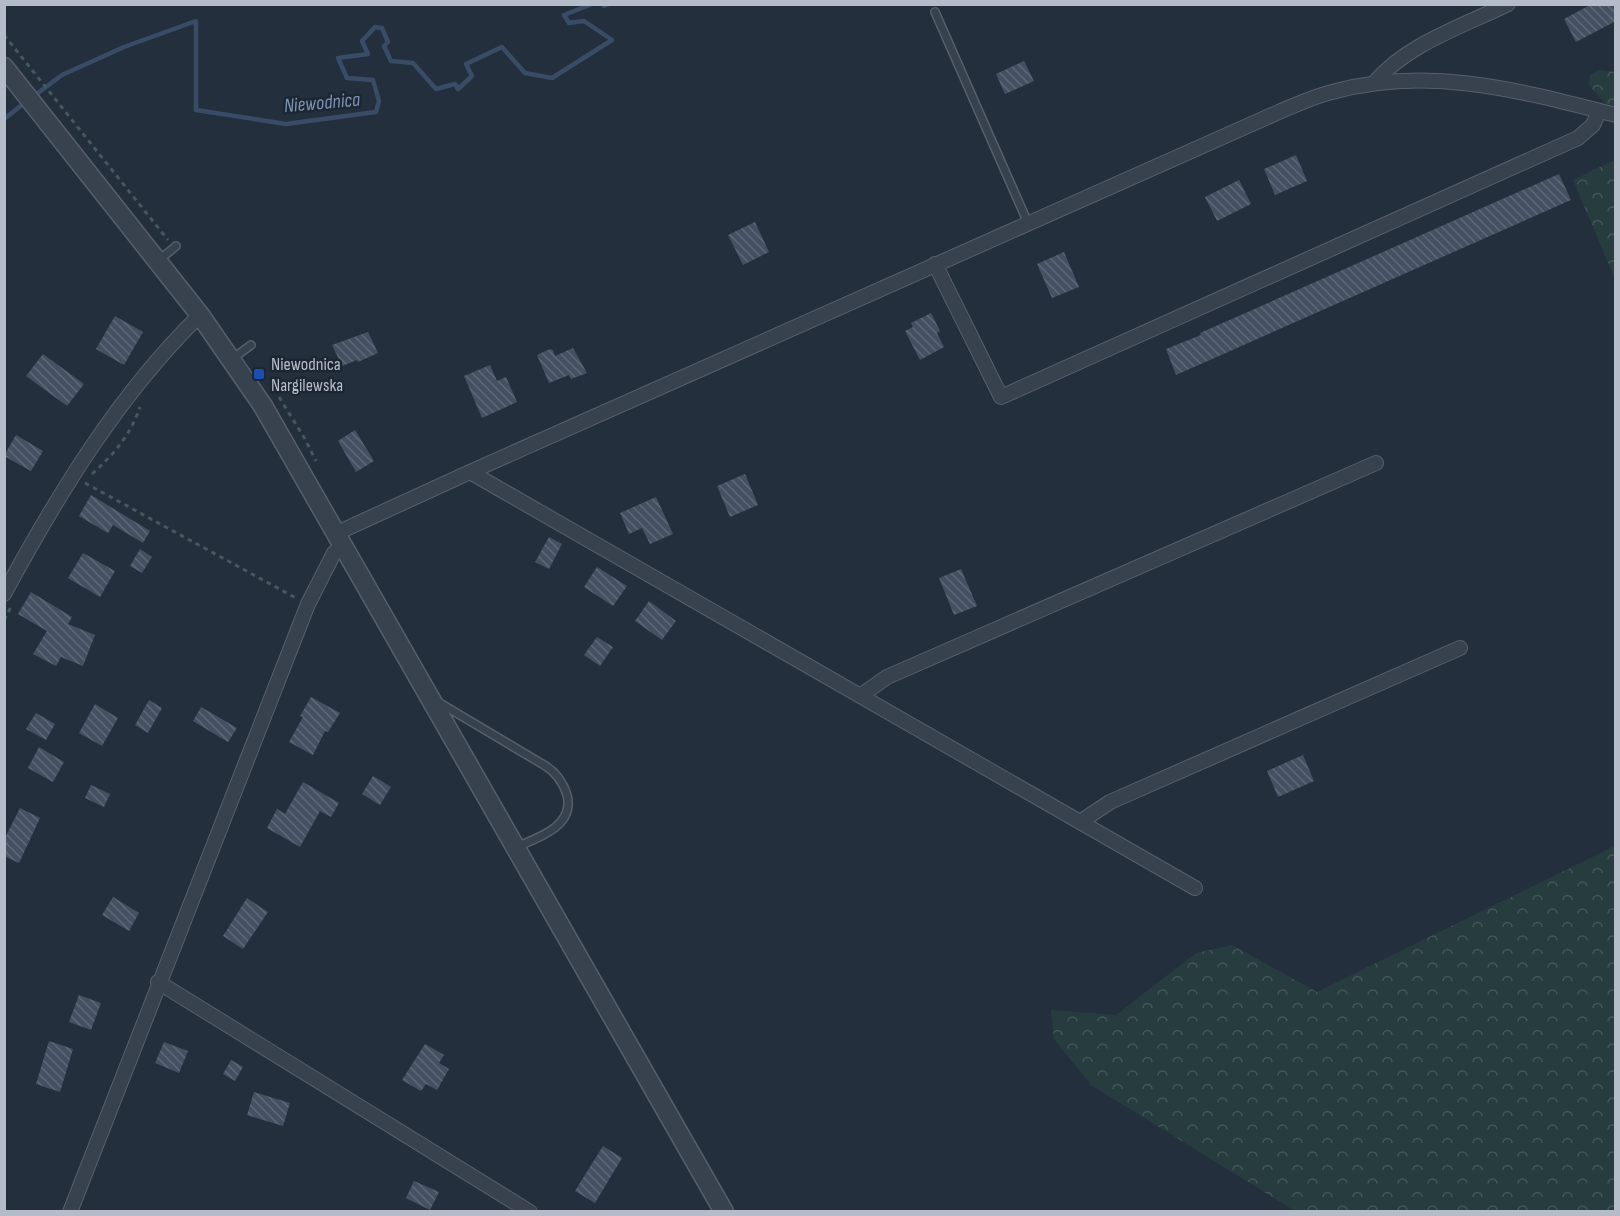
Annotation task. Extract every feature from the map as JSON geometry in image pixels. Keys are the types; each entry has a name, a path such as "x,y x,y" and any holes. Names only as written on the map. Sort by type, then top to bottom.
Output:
{"street":[{"path":"1374,83 1388,67 1410,51 1508,4"},
{"path":"4,67 200,315 263,406 724,1212"},
{"path":"69,1212 308,604 340,539 470,472 1281,111 1332,92 1374,83 1407,80 1466,82 1532,94 1616,115"},
{"path":"935,264 1001,397 1578,138 1593,125 1599,111"},
{"path":"10,597 28,549 108,424 149,371 200,315"},
{"path":"860,696 887,677 1376,463"},
{"path":"470,472 1195,888"},
{"path":"1080,822 1110,802 1460,648"},
{"path":"158,982 530,1212"}],"lane":[{"path":"935,12 1028,223"},
{"path":"158,261 176,246"},
{"path":"232,359 251,345"},
{"path":"430,698 544,765 558,777 565,789 568,801 565,815 558,825 542,837 516,847"}],"path":[{"path":"4,35 56,99"},
{"path":"141,402 133,426 111,457 84,482 308,604"},
{"path":"4,621 10,597"}],"green space":[{"path":"1599,70 1615,72 1615,115 1589,85 1590,75"},
{"path":"1615,160 1615,279 1573,180"},
{"path":"1615,846 1615,1211 1295,1211 1091,1085 1054,1039 1051,1010 1116,1015 1196,953 1232,945 1317,992"}],"building":[{"path":"1592,4 1616,4 1616,21 1576,42 1564,19"},
{"path":"1024,61 1034,81 1005,94 996,74"},
{"path":"1296,155 1307,181 1275,195 1264,169"},
{"path":"1559,174 1571,200 1176,375 1166,349"},
{"path":"1239,180 1251,204 1217,221 1205,197"},
{"path":"755,222 769,252 743,265 728,235"},
{"path":"1064,252 1079,287 1052,298 1037,264"},
{"path":"931,313 940,331 937,333 944,347 920,360 905,331 913,327 911,323"},
{"path":"115,316 143,332 124,365 96,349"},
{"path":"368,332 378,353 342,366 332,345"},
{"path":"573,348 587,373 571,379 569,375 549,383 537,355 550,349 553,350 555,356"},
{"path":"43,354 84,384 67,406 26,376"},
{"path":"490,365 497,381 506,377 517,402 482,418 464,376"},
{"path":"355,430 374,461 356,472 338,441"},
{"path":"16,435 43,451 31,471 4,456"},
{"path":"745,474 758,505 730,517 717,486"},
{"path":"91,495 150,531 143,543 113,525 108,533 79,516"},
{"path":"656,497 673,534 650,544 642,528 629,534 620,513"},
{"path":"549,537 562,544 549,569 535,562"},
{"path":"140,549 152,557 142,573 130,566"},
{"path":"83,553 115,571 100,597 68,578"},
{"path":"597,567 627,586 613,606 584,587"},
{"path":"961,569 977,606 954,615 939,578"},
{"path":"31,592 72,617 68,624 95,635 83,666 61,657 56,666 33,654 47,631 18,614"},
{"path":"649,601 676,621 662,640 635,621"},
{"path":"597,637 613,647 600,666 584,655"},
{"path":"311,697 340,713 328,732 325,731 313,755 289,742"},
{"path":"149,700 162,708 148,733 135,725"},
{"path":"95,704 118,718 102,746 79,733"},
{"path":"201,707 237,728 228,742 193,721"},
{"path":"36,713 55,724 46,740 26,729"},
{"path":"39,747 64,762 53,782 28,768"},
{"path":"1303,755 1314,781 1278,797 1267,771"},
{"path":"373,776 391,787 380,805 362,794"},
{"path":"303,782 339,803 331,817 320,811 300,847 267,828 277,809 285,814"},
{"path":"91,785 110,794 104,807 85,798"},
{"path":"20,808 40,818 19,863 4,856 4,840"},
{"path":"113,897 139,913 129,931 102,915"},
{"path":"247,898 268,912 243,949 223,936"},
{"path":"79,995 101,1003 91,1030 69,1022"},
{"path":"49,1041 73,1049 60,1092 36,1084"},
{"path":"164,1042 188,1051 179,1073 155,1063"},
{"path":"425,1044 444,1055 439,1063 449,1069 437,1090 426,1084 421,1091 402,1080"},
{"path":"231,1060 243,1067 235,1081 223,1074"},
{"path":"254,1092 290,1103 283,1126 247,1115"},
{"path":"603,1146 622,1158 595,1203 575,1191"},
{"path":"414,1181 439,1192 430,1210 406,1198"}],"waterway":[{"name":"Niewodnica","path":"34,96 62,75 124,47 196,21 196,110 286,124 376,112 379,101 373,80 347,78 338,58 368,54 362,41 375,27 382,28 388,42 384,46 391,61 413,63 436,89 455,84 458,89 472,76 466,64 502,47 525,73 552,78 612,40 584,21 569,23 564,15 592,4"},
{"name":"Niewodnica","path":"603,4 604,6 609,4"},
{"name":"Niewodnica","path":"4,119 27,101"}],"place":[{"name":"Niewodnica Nargilewska","path":"259,374"}]}
